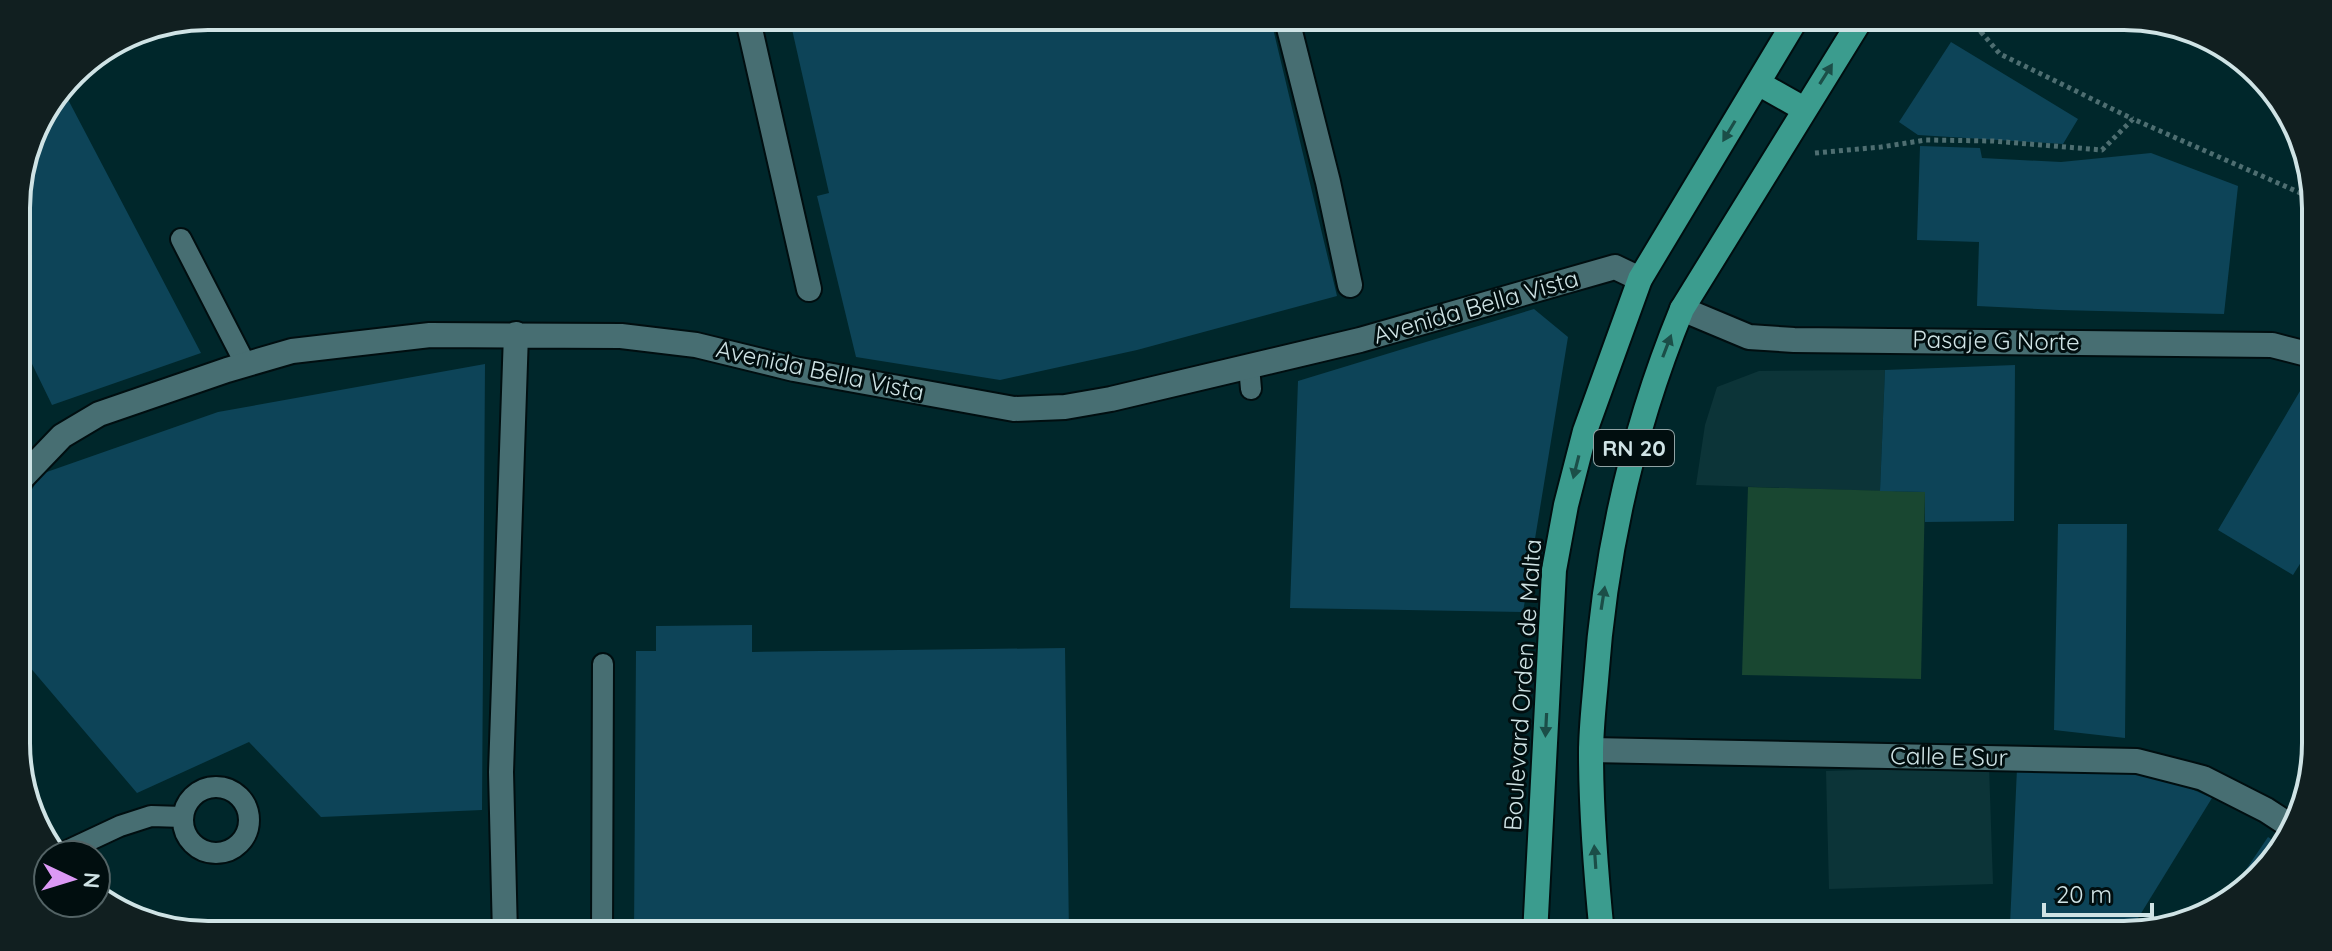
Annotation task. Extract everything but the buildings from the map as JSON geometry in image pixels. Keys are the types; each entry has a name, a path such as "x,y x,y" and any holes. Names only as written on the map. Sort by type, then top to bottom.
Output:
{"highway":[{"name":"Boulevard Orden de Malta","path":"1536,921 1554,570 1566,505 1585,431 1640,279 1790,30"},
{"name":"RN 20","path":"1601,921 1594,852 1591,750 1600,620 1631,456 1682,309 1854,30"},
{"path":"1758,83 1804,109"}],"street":[{"path":"750,30 809,289"},
{"path":"1290,30 1350,285"},
{"name":"Avenida Bella Vista","path":"30,469 62,436 99,414 292,351 400,338 516,334 621,336 696,345 794,369 1014,409 1065,407 1250,378 1360,340 1615,267 1640,279"},
{"name":"Pasaje G Norte","path":"1682,309 1749,337 2272,345 2302,353"},
{"path":"505,921 501,772 516,334"},
{"name":"Calle E Sur","path":"1591,750 2137,761 2203,778 2284,822"}],"lane":[{"path":"181,239 246,365"},
{"path":"602,921 603,664"},
{"path":"92,839 151,816 183,817"}],"path":[{"path":"1981,30 2000,54 2133,119 2301,193"},
{"path":"1787,136 1811,153 1926,140 1993,141 2102,150 2133,119"}],"shaded area":[{"path":"1885,370 1880,491 1696,485 1705,425 1717,387 1759,371"},
{"path":"1989,766 1993,884 1829,889 1826,771"}],"green space":[{"path":"1748,487 1925,492 1921,679 1742,675"}]}
